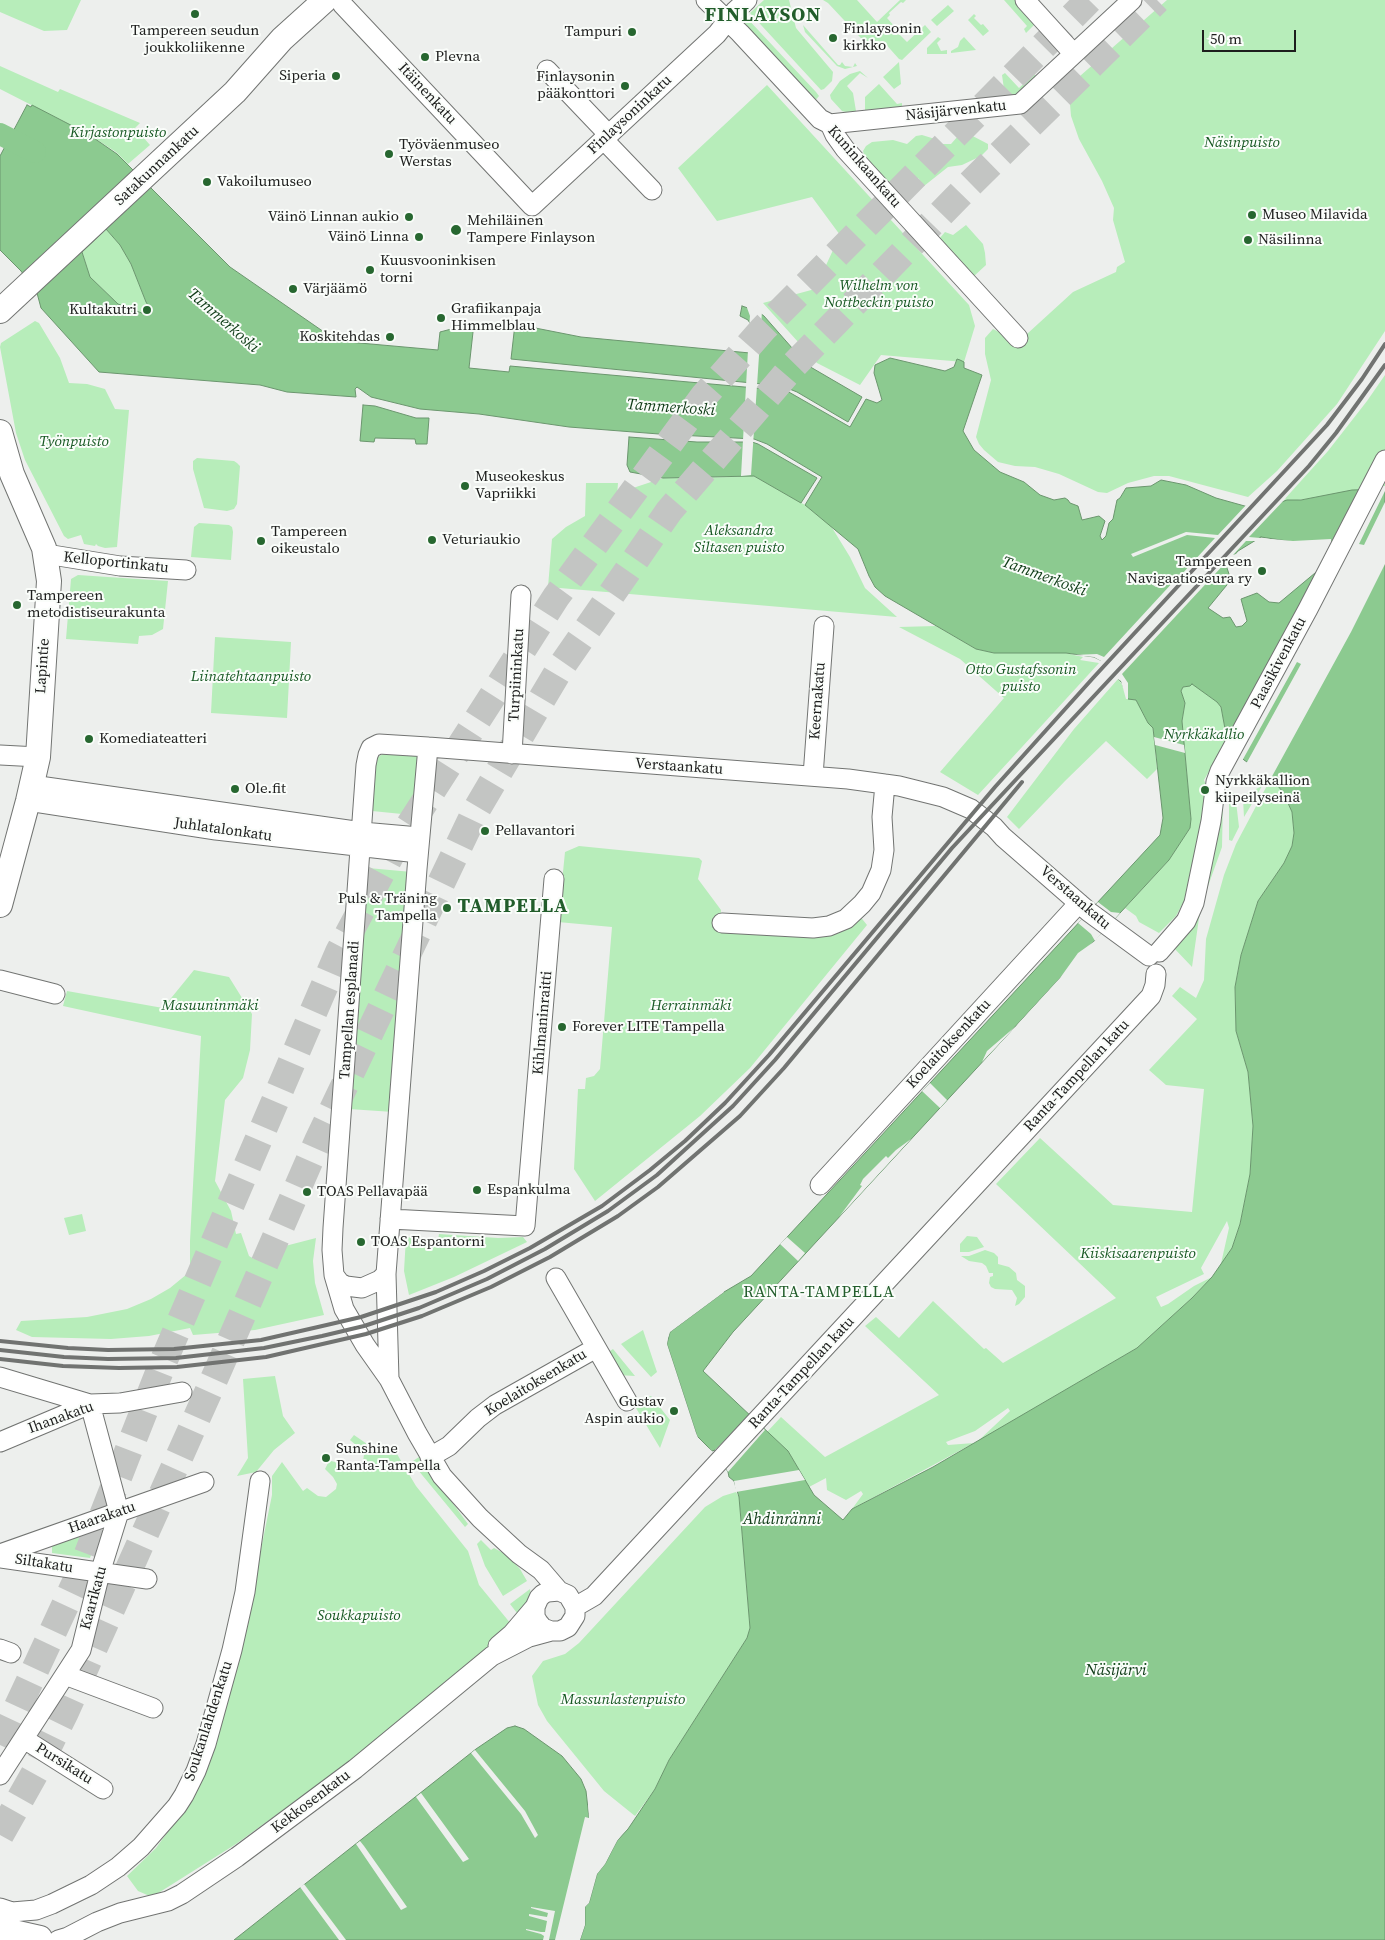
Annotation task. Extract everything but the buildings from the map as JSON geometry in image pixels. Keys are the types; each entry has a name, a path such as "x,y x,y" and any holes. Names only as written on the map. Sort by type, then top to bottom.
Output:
{"main road":[{"name":"Satakunnankatu","path":"5,309 235,92 282,39 329,1"},
{"name":"Lapintie","path":"0,432 12,474 46,554 49,581 38,756 0,905"},
{"path":"0,1929 45,1940"}],"street":[{"name":"Kuninkaankatu","path":"706,0 820,120 830,124 835,135 846,148 1018,338"},
{"name":"Finlaysoninkatu","path":"532,206 717,34 747,0"},
{"path":"1025,0 1074,54"},
{"name":"Näsijärvenkatu","path":"830,124 1017,105 1132,0"},
{"name":"Itäinenkatu","path":"329,1 532,206"},
{"path":"547,70 652,190"},
{"name":"Paasikivenkatu","path":"1154,954 1186,921 1194,903 1209,831 1216,782 1220,771 1304,617 1385,460"},
{"name":"Kelloportinkatu","path":"46,554 120,566 186,570"},
{"name":"Turpiininkatu","path":"512,754 521,595"},
{"name":"Keernakatu","path":"813,776 824,626"},
{"name":"Tampellan esplanadi","path":"390,1379 386,1274 396,1220 419,845 428,747 379,744 371,748 366,766 333,1228 334,1275 344,1309 365,1345 390,1379 430,1457 442,1476 459,1497 519,1554 541,1570 559,1591"},
{"name":"Verstaankatu","path":"428,747 813,776 912,788 928,794 940,804 989,833 1003,837 1084,908 1108,926 1154,954"},
{"path":"0,755 38,756"},
{"path":"722,923 813,928 835,924 846,919 871,893 881,870 884,850 882,809 885,784"},
{"name":"Juhlatalonkatu","path":"30,793 207,829 419,845"},
{"name":"Kihlmaninraitti","path":"396,1220 525,1226 554,879"},
{"name":"Koelaitoksenkatu","path":"820,1185 1084,908"},
{"name":"Ranta-Tampellan katu","path":"575,1607 594,1596 682,1495 721,1460 757,1422 1151,996 1155,986 1156,974 1151,972 1146,962 1154,954"},
{"path":"0,980 55,994"},
{"path":"334,1275 340,1283 346,1286 362,1288 380,1280 386,1274"},
{"path":"556,1278 627,1401"},
{"name":"Koelaitoksenkatu","path":"430,1457 449,1446 478,1418 495,1405 596,1348"},
{"path":"0,1377 90,1404 119,1512"},
{"name":"Ihanakatu","path":"0,1442 90,1404 120,1404 182,1392"},
{"name":"Soukanlahdenkatu","path":"0,1908 12,1912 36,1910 91,1885 118,1867 141,1847 184,1795 196,1771 206,1744 232,1650 245,1592 260,1481"},
{"name":"Haarakatu","path":"0,1556 204,1482"},
{"name":"Kaarikatu","path":"0,1775 80,1650 100,1573 119,1512"},
{"name":"Tampellan esplanadi","path":"519,1554 534,1582 537,1603"},
{"name":"Siltakatu","path":"0,1556 147,1579"},
{"path":"559,1591 568,1595 575,1607 571,1624 564,1629 551,1631 543,1628 535,1617 537,1603 548,1592 559,1591"},
{"name":"Kekkosenkatu","path":"492,1656 498,1646 512,1634 537,1603"},
{"name":"Kekkosenkatu","path":"45,1940 68,1938 97,1922 133,1909 168,1901 182,1894 237,1857 355,1769 492,1656 529,1637 551,1631"},
{"path":"65,1674 153,1708"},
{"name":"Pursikatu","path":"24,1739 103,1789"},
{"name":"Kekkosenkatu","path":"87,1940 112,1917"}],"green space":[{"path":"0,0 81,0 67,30 44,31 0,12"},
{"path":"764,0 789,0 796,28 833,72 832,81 824,89 821,90 750,13"},
{"path":"823,0 857,0 877,22 900,0 906,0 889,13 890,15 887,18 897,29 896,31 907,42 925,25 931,32 902,60 883,41 873,51"},
{"path":"1004,0 1015,0 1036,23 1026,33 1024,29 1027,26"},
{"name":"Näsinpuisto","path":"1167,0 1385,0 1385,331 1337,404 1277,471 1248,497 1169,476 1154,476 1128,483 1107,493 1098,492 1059,474 1035,467 1015,466 998,462 984,450 976,437 991,380 985,354 985,338 993,329 1001,333 1007,341 1016,344 1073,292 1116,272 1117,267 1125,262 1113,220 1114,208 1102,181 1079,139 1071,116 1070,104 1073,89 1080,76"},
{"path":"948,5 954,11 937,26 931,20"},
{"path":"974,14 976,16 974,18 989,31 983,36 968,20"},
{"path":"746,17 816,92 819,96 814,102 741,22"},
{"path":"803,25 838,65 842,62 845,66 853,67 845,69 837,66 805,32"},
{"path":"938,37 941,39 937,43 941,51 947,50 947,54 927,54 927,48"},
{"path":"964,37 976,50 951,53 951,51 958,47"},
{"path":"899,62 901,84 894,89 883,77"},
{"name":"Kirjastonpuisto","path":"0,66 58,92 60,89 140,123 135,128 150,145 128,164 116,152 88,134 0,89"},
{"path":"860,71 868,78 860,73 847,86 853,93 856,111 842,111 831,99 830,95 840,81 850,74"},
{"path":"1005,73 1019,88 1034,74 1036,76 1016,94 1005,96 1002,75"},
{"path":"879,84 897,104 902,103 902,107 865,110 865,97"},
{"name":"Wilhelm von Nottbeckin puisto","path":"767,85 969,305 975,326 964,362 881,355 860,385 817,363 763,303 815,289 840,235 812,197 717,221 678,168"},
{"path":"965,132 988,144 988,149 981,156 962,165 948,167 924,186 918,178 909,182 898,192 865,158 863,151 872,142 893,140 907,144 916,136 922,135 935,139 940,144 951,144 958,136"},
{"path":"966,225 983,244 985,253 986,265 973,277 939,239 945,232 953,235"},
{"path":"106,229 120,245 131,264 152,312 147,315 118,304 90,277 82,251"},
{"name":"Työnpuisto","path":"35,321 39,323 60,358 69,383 87,384 105,389 115,409 129,410 117,547 105,548 96,544 95,546 84,544 81,535 68,539 64,536 25,460 16,433 0,347 1,343"},
{"path":"1385,375 1385,489 1282,502 1328,451"},
{"path":"197,458 234,461 240,466 237,504 234,509 227,511 204,508 193,469 193,461"},
{"name":"Aleksandra Siltasen puisto","path":"754,476 805,505 831,526 850,557 865,588 897,617 548,587 552,539 566,527 585,516 586,483 618,483 617,496 624,491 663,478 734,477"},
{"path":"199,523 229,525 232,527 231,560 191,557 194,527"},
{"path":"78,575 168,581 163,629 152,635 139,636 138,644 66,639 71,579"},
{"name":"Otto Gustafssonin puisto","path":"936,626 976,649 994,653 1066,653 1083,657 1080,660 1099,663 978,795 940,772 1004,698 960,659 899,627"},
{"name":"Liinatehtaanpuisto","path":"215,637 291,642 287,718 211,713"},
{"path":"1118,679 1133,700 1136,700 1148,723 1153,728 1157,769 1147,779 1106,741 1019,829 1007,817 1074,729"},
{"name":"Nyrkkäkallio","path":"1192,683 1221,707 1227,740 1204,780 1208,790 1184,901 1176,916 1159,933 1139,922 1136,916 1125,908 1169,860 1190,828 1191,819 1182,721 1185,703 1181,691 1183,687"},
{"path":"388,751 417,756 420,769 416,807 412,815 372,811 370,806 371,766 378,757"},
{"name":"Kiiskisaarenpuisto","path":"1271,778 1283,792 1292,812 1294,833 1292,846 1284,863 1258,901 1241,955 1235,987 1236,1031 1248,1072 1253,1126 1250,1174 1240,1224 1232,1248 1220,1268 1229,1228 1227,1221 1201,1268 1204,1274 1156,1297 1161,1307 1212,1277 1192,1298 1137,1348 977,1442 1010,1411 1008,1408 975,1431 946,1442 948,1445 974,1443 852,1509 863,1494 861,1491 846,1500 827,1490 826,1478 809,1487 788,1451 767,1432 781,1417 825,1457 939,1395 865,1326 876,1317 899,1338 933,1301 984,1349 986,1348 1003,1363 1116,1298 996,1184 1040,1138 1113,1205 1192,1212 1204,1089 1166,1085 1149,1070 1197,1019 1172,996 1180,987 1196,998 1204,980 1206,939 1224,875 1236,844"},
{"path":"1262,786 1244,817 1243,799 1246,794"},
{"path":"1229,793 1235,793 1239,827 1232,841 1229,840"},
{"path":"1223,800 1222,847 1199,918 1192,967 1173,947"},
{"name":"Herrainmäki","path":"579,846 699,858 702,861 698,879 721,910 720,925 737,927 859,915 867,925 750,1068 700,1116 595,1201 574,1169 578,1089 585,1089 586,1078 594,1076 600,1069 612,927 558,922 565,852"},
{"path":"368,868 412,872 393,1112 349,1109"},
{"name":"Masuuninmäki","path":"194,970 229,977 252,1014 250,1050 243,1078 225,1100 215,1181 231,1211 236,1234 241,1233 249,1256 254,1259 262,1252 316,1238 313,1261 315,1283 324,1315 255,1330 193,1335 190,1328 149,1336 111,1339 32,1337 16,1330 21,1321 87,1317 127,1309 151,1299 170,1288 187,1274 190,1266 201,1036 63,1006 67,991 163,1008"},
{"path":"82,1214 86,1231 69,1235 64,1218"},
{"path":"439,1234 498,1238 523,1237 527,1242 454,1277 409,1295 404,1271 406,1237 438,1240"},
{"path":"967,1236 977,1237 984,1247 969,1252 960,1252 960,1244"},
{"path":"985,1250 994,1253 998,1257 998,1264 1009,1267 1016,1273 1017,1280 1025,1286 1025,1297 1019,1304 1015,1306 1017,1298 1012,1290 991,1287 989,1283 993,1273 989,1273 986,1266 982,1263 969,1261 961,1256 969,1256"},
{"path":"643,1330 657,1372 651,1377 621,1344"},
{"path":"613,1349 635,1376 618,1375 605,1354"},
{"path":"275,1376 283,1416 295,1433 274,1450 256,1472 237,1476 248,1458 243,1379"},
{"path":"651,1396 670,1420 660,1448 633,1403"},
{"name":"Soukkapuisto","path":"354,1435 383,1455 394,1449 416,1486 468,1551 479,1585 511,1624 500,1637 354,1762 301,1797 236,1844 152,1897 138,1891 127,1876 156,1848 188,1804 251,1598 272,1495 272,1476 282,1462 303,1491 307,1488 318,1496 326,1497 336,1489 337,1484 325,1469 328,1463 331,1461 335,1462 349,1470 363,1461 363,1451 350,1440"},
{"path":"419,1457 468,1524 465,1527 418,1470 413,1461"},
{"name":"Massunlastenpuisto","path":"736,1492 739,1497 750,1628 747,1638 669,1760 655,1789 635,1816 604,1791 547,1721 538,1705 532,1676 543,1661 565,1654 579,1643 705,1507 723,1496"},
{"path":"95,1530 97,1534 96,1540 90,1558 52,1553 52,1543"},
{"path":"481,1540 491,1550 494,1548 507,1555 520,1569 527,1581 503,1596 485,1566 477,1544"},
{"path":"530,1589 531,1597 520,1617 510,1604"}],"water":[{"name":"Näsijärvi","path":"27,105 31,107 32,105 88,134 117,154 230,267 337,341 438,350 440,332 474,323 469,368 509,372 510,366 787,391 850,427 866,399 877,403 882,400 874,373 875,365 890,358 945,371 954,367 957,359 960,360 964,362 964,368 982,375 963,431 974,450 1000,472 1024,482 1040,495 1054,500 1065,498 1070,503 1078,506 1082,520 1099,516 1105,521 1100,536 1102,540 1106,536 1109,523 1113,519 1117,500 1126,488 1151,486 1161,480 1186,485 1216,498 1259,510 1287,500 1301,500 1352,490 1385,489 1385,1940 580,1940 585,1925 585,1907 589,1903 597,1874 605,1864 617,1841 628,1829 655,1789 669,1760 747,1638 750,1628 739,1497 734,1481 729,1477 715,1450 712,1451 697,1436 667,1344 670,1332 724,1292 751,1276 1160,835 1163,818 1153,728 1148,723 1136,700 1128,699 1122,683 1102,661 1094,657 1066,653 994,653 976,649 885,596 875,587 858,549 805,505 822,477 767,444 754,439 569,427 479,414 420,409 371,397 357,387 355,389 356,397 287,392 260,385 99,372 41,308 37,293 21,271 0,250 0,156","holes":["106,229 120,245 131,264 152,312 147,315 118,304 90,277 82,252","1261,537 1300,543 1336,542 1321,568 1279,603 1269,602 1257,593 1241,599 1247,621 1242,626 1236,627 1230,617 1223,618 1208,608 1231,580 1226,565 1238,551","1192,684 1221,707 1228,745 1244,760 1271,778 1283,792 1292,812 1294,833 1292,846 1284,863 1258,901 1241,955 1235,987 1236,1031 1248,1072 1253,1126 1250,1174 1240,1224 1232,1248 1212,1277 1192,1298 1137,1348 933,1467 852,1509 843,1520 814,1495 788,1451 703,1371 733,1332 1169,860 1190,828 1191,819 1182,721 1185,703 1181,691 1183,687"]},
{"path":"742,306 757,311 764,316 807,365 862,397 848,422 797,392 782,386 511,359 515,324 581,337 750,353 759,346 760,340 748,320 740,316"},
{"path":"363,405 375,406 416,418 429,418 427,444 416,444 415,439 375,438 374,442 360,441"},
{"path":"629,437 697,442 752,442 817,478 801,503 754,476 663,478 630,472 627,465"},
{"path":"515,1726 524,1729 562,1756 581,1779 586,1791 589,1818 559,1940 234,1940 476,1749 507,1728"}],"pier":[{"path":"746,305 762,311 751,475 741,476 748,350 754,348 758,341 749,327 750,316"},
{"path":"1385,486 1385,491 1359,544 1364,545 1385,502 1385,564 1351,632 1270,780 1246,764 1301,664 1297,662 1242,761 1226,747 1333,544 1293,544 1261,539 1258,541 1246,541 1233,555 1239,553 1228,560 1122,674 1128,683 1128,699 1126,699 1121,681 1116,680 1099,663 1101,661 1094,657 1073,655 1097,654 1104,657 1175,580 1156,587 1145,580 1147,577 1156,584 1181,575 1215,538 1187,535 1133,557 1131,554 1186,532 1218,535 1247,504 1259,507 1286,498 1249,537 1293,541 1331,539 1331,543 1360,487"},
{"path":"1154,737 1184,745 1185,753 1155,745"},
{"path":"1098,902 1111,912 1120,913 1095,941 1091,934 1078,923"},
{"path":"1095,941 1031,1014 1016,1026 1060,978 1078,953"},
{"path":"1016,1026 982,1062 987,1051"},
{"path":"930,1083 947,1100 940,1108 922,1091"},
{"path":"911,1139 839,1217 862,1186 860,1185 863,1179 886,1156 888,1158"},
{"path":"787,1237 805,1253 798,1261 780,1244"},
{"path":"723,1290 724,1292 670,1332 667,1344 696,1433 699,1440 712,1451 710,1453 695,1437 665,1345 665,1337 668,1331"},
{"path":"749,1415 765,1430 728,1472 715,1450"},
{"path":"799,1470 805,1480 736,1492 734,1481"},
{"path":"475,1750 525,1811 538,1835 535,1838 521,1814 471,1753"},
{"path":"421,1793 469,1859 463,1862 416,1797"},
{"path":"591,1802 591,1819 562,1940 555,1940 585,1817 589,1818 588,1804"},
{"path":"633,1815 635,1816 597,1874 589,1903 585,1907 585,1925 580,1940 578,1940 583,1925 583,1907 595,1873"},
{"path":"360,1841 407,1907 401,1910 356,1844"},
{"path":"304,1884 346,1940 339,1940 300,1887"},
{"path":"531,1907 555,1911 549,1940 543,1940 544,1936 541,1934 526,1930 545,1932 547,1921 529,1916 529,1914 547,1917 548,1913"}],"waterway":[{"name":"Tammerkoski","path":"0,134 35,152"}],"tunnel":[{"path":"0,1745 82,1569 164,1360 339,952 390,856 556,597 704,396 763,329 1089,0"},
{"path":"0,1835 36,1771 65,1712 318,1141 475,812 559,670 669,511 794,365 969,185 1157,0"}],"railway":[{"path":"0,1341 108,1350 174,1349 261,1340 361,1317 436,1292 530,1248 602,1206 685,1141 725,1103 769,1055 995,787 1327,425 1362,379 1385,344"},
{"path":"0,1350 64,1357 108,1359 176,1358 264,1348 322,1336 364,1326 419,1308 487,1279 545,1249 608,1211 657,1175 733,1106 775,1060 952,848 1309,466 1336,433 1385,365"},
{"path":"0,1359 63,1366 119,1368 177,1367 266,1357 366,1334 422,1316 491,1287 550,1257 618,1216 658,1187 740,1116 784,1068 1022,782"}],"place":[{"name":"Tampereen seudun joukkoliikenne","path":"195,14"},
{"name":"Tampuri","path":"632,32"},
{"name":"Finlaysonin kirkko","path":"833,38"},
{"name":"Plevna","path":"425,57"},
{"name":"Siperia","path":"336,76"},
{"name":"Finlaysonin pääkonttori","path":"625,86"},
{"name":"Työväenmuseo Werstas","path":"389,154"},
{"name":"Vakoilumuseo","path":"207,182"},
{"name":"Museo Milavida","path":"1252,215"},
{"name":"Väinö Linnan aukio","path":"409,217"},
{"name":"Mehiläinen Tampere Finlayson","path":"456,230"},
{"name":"Väinö Linna","path":"419,237"},
{"name":"Näsilinna","path":"1248,240"},
{"name":"Kuusvooninkisen torni","path":"370,270"},
{"name":"Värjäämö","path":"293,289"},
{"name":"Kultakutri","path":"147,310"},
{"name":"Grafiikanpaja Himmelblau","path":"441,318"},
{"name":"Koskitehdas","path":"390,337"},
{"name":"Museokeskus Vapriikki","path":"465,486"},
{"name":"Veturiaukio","path":"432,540"},
{"name":"Tampereen oikeustalo","path":"261,541"},
{"name":"Tampereen Navigaatioseura ry","path":"1262,571"},
{"name":"Tampereen metodistiseurakunta","path":"17,605"},
{"name":"Komediateatteri","path":"89,739"},
{"name":"Ole.fit","path":"235,789"},
{"name":"Nyrkkäkallion kiipeilyseinä","path":"1205,790"},
{"name":"Pellavantori","path":"485,831"},
{"name":"Puls & Träning Tampella","path":"447,908"},
{"name":"Forever LITE Tampella","path":"562,1027"},
{"name":"Espankulma","path":"477,1190"},
{"name":"TOAS Pellavapää","path":"307,1192"},
{"name":"TOAS Espantorni","path":"361,1242"},
{"name":"Gustav Aspin aukio","path":"674,1411"},
{"name":"Sunshine Ranta-Tampella","path":"326,1458"}],"district":[{"name":"FINLAYSON","path":"763,16"},
{"name":"TAMPELLA","path":"513,907"},
{"name":"RANTA-TAMPELLA","path":"819,1293"}],"water label":[{"name":"Ahdinränni","path":"782,1520"}]}
